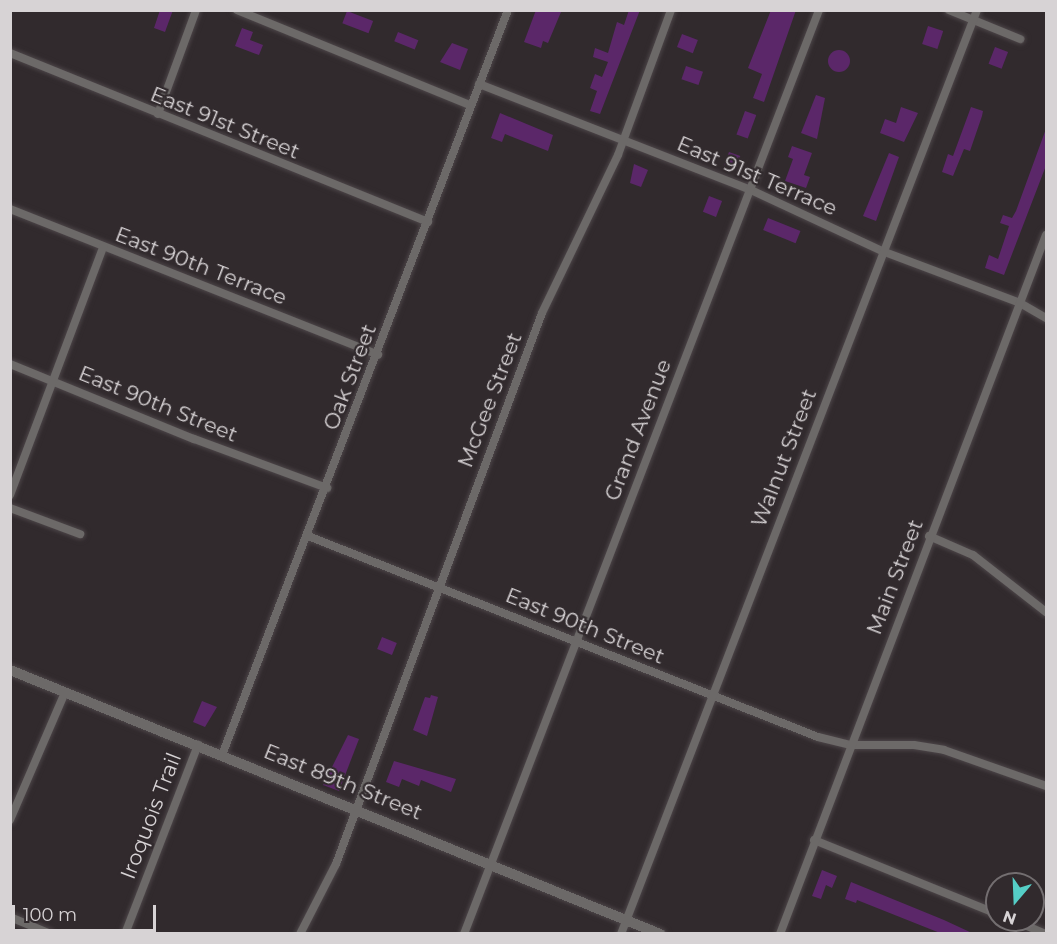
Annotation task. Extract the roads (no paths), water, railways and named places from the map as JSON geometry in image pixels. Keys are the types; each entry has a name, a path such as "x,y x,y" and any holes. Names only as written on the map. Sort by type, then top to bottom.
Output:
{"street":[{"path":"158,114 196,10"},
{"path":"237,10 470,105"},
{"name":"Oak Street","path":"222,754 327,488 470,105 508,10"},
{"name":"McGee Street","path":"300,933 336,864 542,314 623,140 671,10"},
{"name":"Grand Avenue","path":"464,933 752,190 819,10"},
{"path":"949,10 1020,39"},
{"name":"Walnut Street","path":"621,933 882,251 977,10"},
{"name":"East 91st Street","path":"10,54 428,222"},
{"name":"East 91st Terrace","path":"479,84 752,190 882,251 1020,303 1047,318"},
{"name":"East 90th Terrace","path":"10,208 378,355"},
{"name":"Main Street","path":"780,933 929,536 1047,235"},
{"path":"10,495 51,380 103,247"},
{"name":"East 90th Street","path":"10,364 327,488"},
{"path":"10,508 80,534"},
{"name":"East 90th Street","path":"308,536 818,737 850,745 914,745 944,750 1047,786"},
{"path":"929,536 973,555 1047,612"},
{"name":"East 89th Street","path":"10,670 493,863 660,933"},
{"path":"10,820 65,692"},
{"name":"Iroquois Trail","path":"125,933 198,745"},
{"path":"814,840 985,909"},
{"path":"10,917 51,933"}]}
